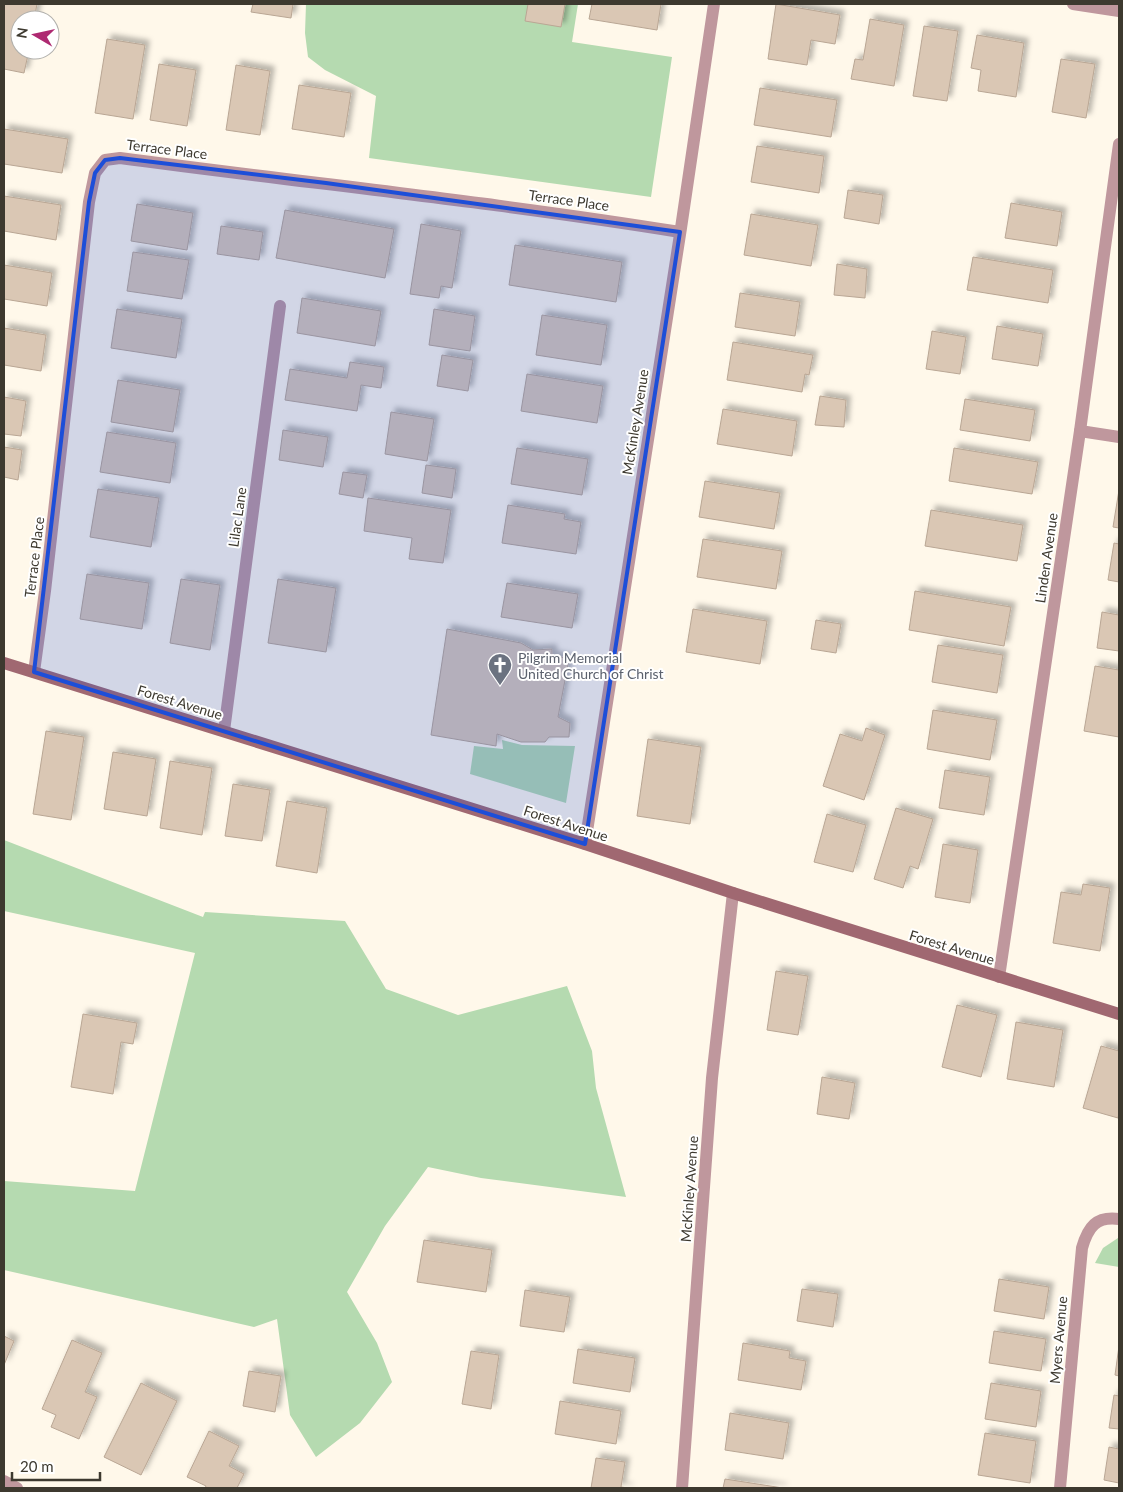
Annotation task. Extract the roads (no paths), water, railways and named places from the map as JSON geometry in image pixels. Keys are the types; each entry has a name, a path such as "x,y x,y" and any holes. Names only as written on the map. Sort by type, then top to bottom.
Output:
{"main road":[{"name":"Forest Avenue","path":"4,663 585,844 733,894 1119,1014"}],"street":[{"name":"McKinley Avenue","path":"585,844 714,4"},
{"path":"1073,4 1119,11"},
{"name":"Linden Avenue","path":"999,977 1080,431 1119,144"},
{"name":"Terrace Place","path":"34,672 89,202 96,173 105,160 120,158 326,183 586,217 680,232"},
{"name":"Lilac Lane","path":"224,731 280,306"},
{"path":"1080,431 1119,437"},
{"name":"McKinley Avenue","path":"682,1488 712,1078 733,894"},
{"name":"Myers Avenue","path":"1060,1488 1082,1248 1088,1232 1099,1221 1111,1218 1119,1219"},
{"path":"4,1481 17,1488"}],"place":[{"name":"Pilgrim Memorial United Church of Christ","path":"500,686"}]}
